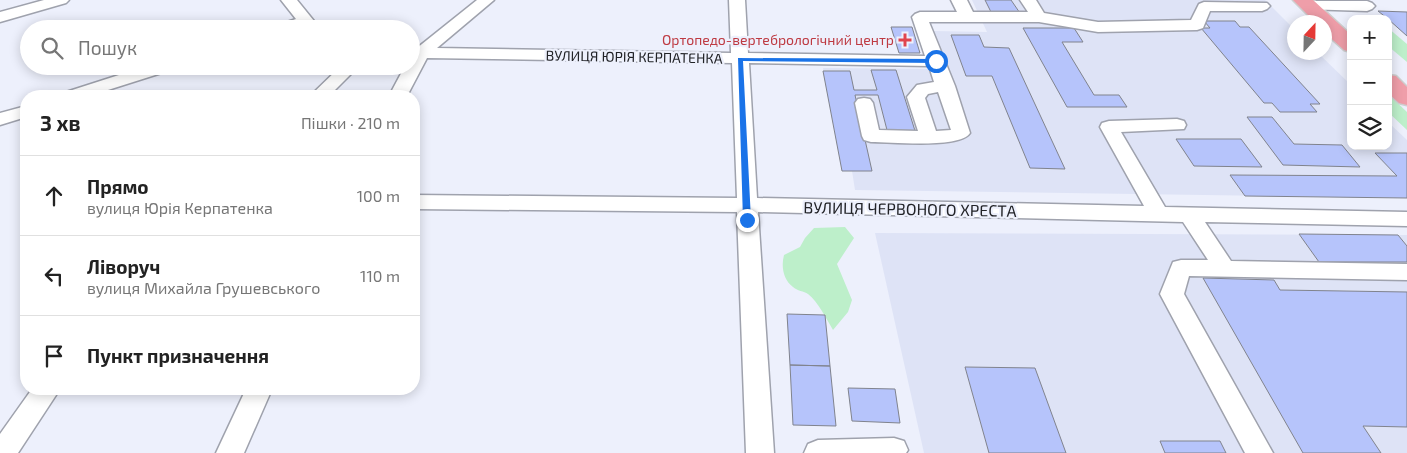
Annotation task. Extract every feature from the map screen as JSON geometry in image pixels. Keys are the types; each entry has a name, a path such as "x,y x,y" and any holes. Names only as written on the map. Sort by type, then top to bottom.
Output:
{"main road":[{"path":"1305,3 1347,42"},
{"path":"1392,85 1407,98"}],"street":[{"path":"0,17 61,0"},
{"path":"288,0 305,20"},
{"path":"420,50 486,0"},
{"path":"737,0 760,453"},
{"path":"959,0 967,17"},
{"path":"1028,0 1039,17"},
{"path":"1305,3 1367,6"},
{"path":"864,102 871,136 948,137 961,133 946,86 920,17 1039,17 1098,27 1197,25 1204,7 1262,6"},
{"name":"ВУЛИЦЯ ЮРІЯ КЕРПАТЕНКА","path":"420,53 936,61"},
{"path":"91,90 137,75"},
{"path":"326,90 341,75"},
{"path":"401,90 407,75"},
{"path":"929,137 916,97 923,89 946,86"},
{"path":"0,119 20,113"},
{"path":"1159,214 1109,127 1177,124"},
{"name":"ВУЛИЦЯ ЧЕРВОНОГО ХРЕСТА","path":"420,202 747,205 1407,219"},
{"path":"1190,215 1224,268"},
{"path":"1259,453 1172,294 1181,268 1407,272"},
{"path":"2,453 43,395"},
{"path":"230,453 256,395"},
{"path":"818,453 894,450"}],"shaded area":[{"path":"972,0 1265,0 1287,22 1287,60 1325,60 1347,81 1347,150 1392,150 1392,126 1407,140 1407,198 855,190 852,171 842,171 823,68 947,69 934,31 987,32"},
{"path":"875,233 1407,235 1407,453 924,453"}],"green space":[{"path":"1392,31 1407,44 1407,62 1392,49"},
{"path":"1392,98 1407,112 1407,130 1392,116"},
{"path":"845,227 854,238 837,264 852,300 848,312 833,330 812,297 795,288 787,281 783,268 783,259 784,255 800,247 814,228"}],"building":[{"path":"985,0 1011,0 1022,16 1008,16 1006,12 991,12"},
{"path":"1378,11 1407,12 1407,36 1392,23 1392,15 1383,15"},
{"path":"1204,21 1235,21 1240,27 1249,27 1320,104 1310,104 1317,112 1280,112 1272,103 1264,103 1201,28 1210,28"},
{"name":"Ортопедо-вертебрологічний центр","path":"891,27 912,27 920,53 899,53"},
{"path":"1023,28 1074,28 1083,42 1062,42 1094,95 1119,95 1127,107 1067,107"},
{"path":"951,35 979,35 984,47 1009,48 1065,169 1030,168 992,76 966,76"},
{"path":"871,70 896,70 916,134 888,134 878,95 855,95 872,171 842,171 823,71 850,71 854,90 877,90"},
{"path":"1247,117 1272,117 1294,144 1342,145 1360,167 1283,165"},
{"path":"1176,139 1241,139 1262,167 1194,166"},
{"path":"1375,153 1407,153 1407,198 1245,196 1230,175 1397,176"},
{"path":"1299,234 1398,235 1407,246 1407,262 1319,262"},
{"path":"1203,278 1274,280 1280,290 1407,292 1407,427 1363,426 1381,453 1303,453"},
{"path":"787,314 825,315 830,366 790,365"},
{"path":"790,365 830,366 836,426 793,425"},
{"path":"965,367 1035,368 1066,453 989,453"},
{"path":"848,388 895,389 900,423 852,421"},
{"path":"1160,441 1220,441 1226,453 1165,453"}],"place":[{"name":"Ортопедо-вертебрологічний центр","path":"905,40"}],"route":[{"path":"747,220 740,59 936,61"}]}
